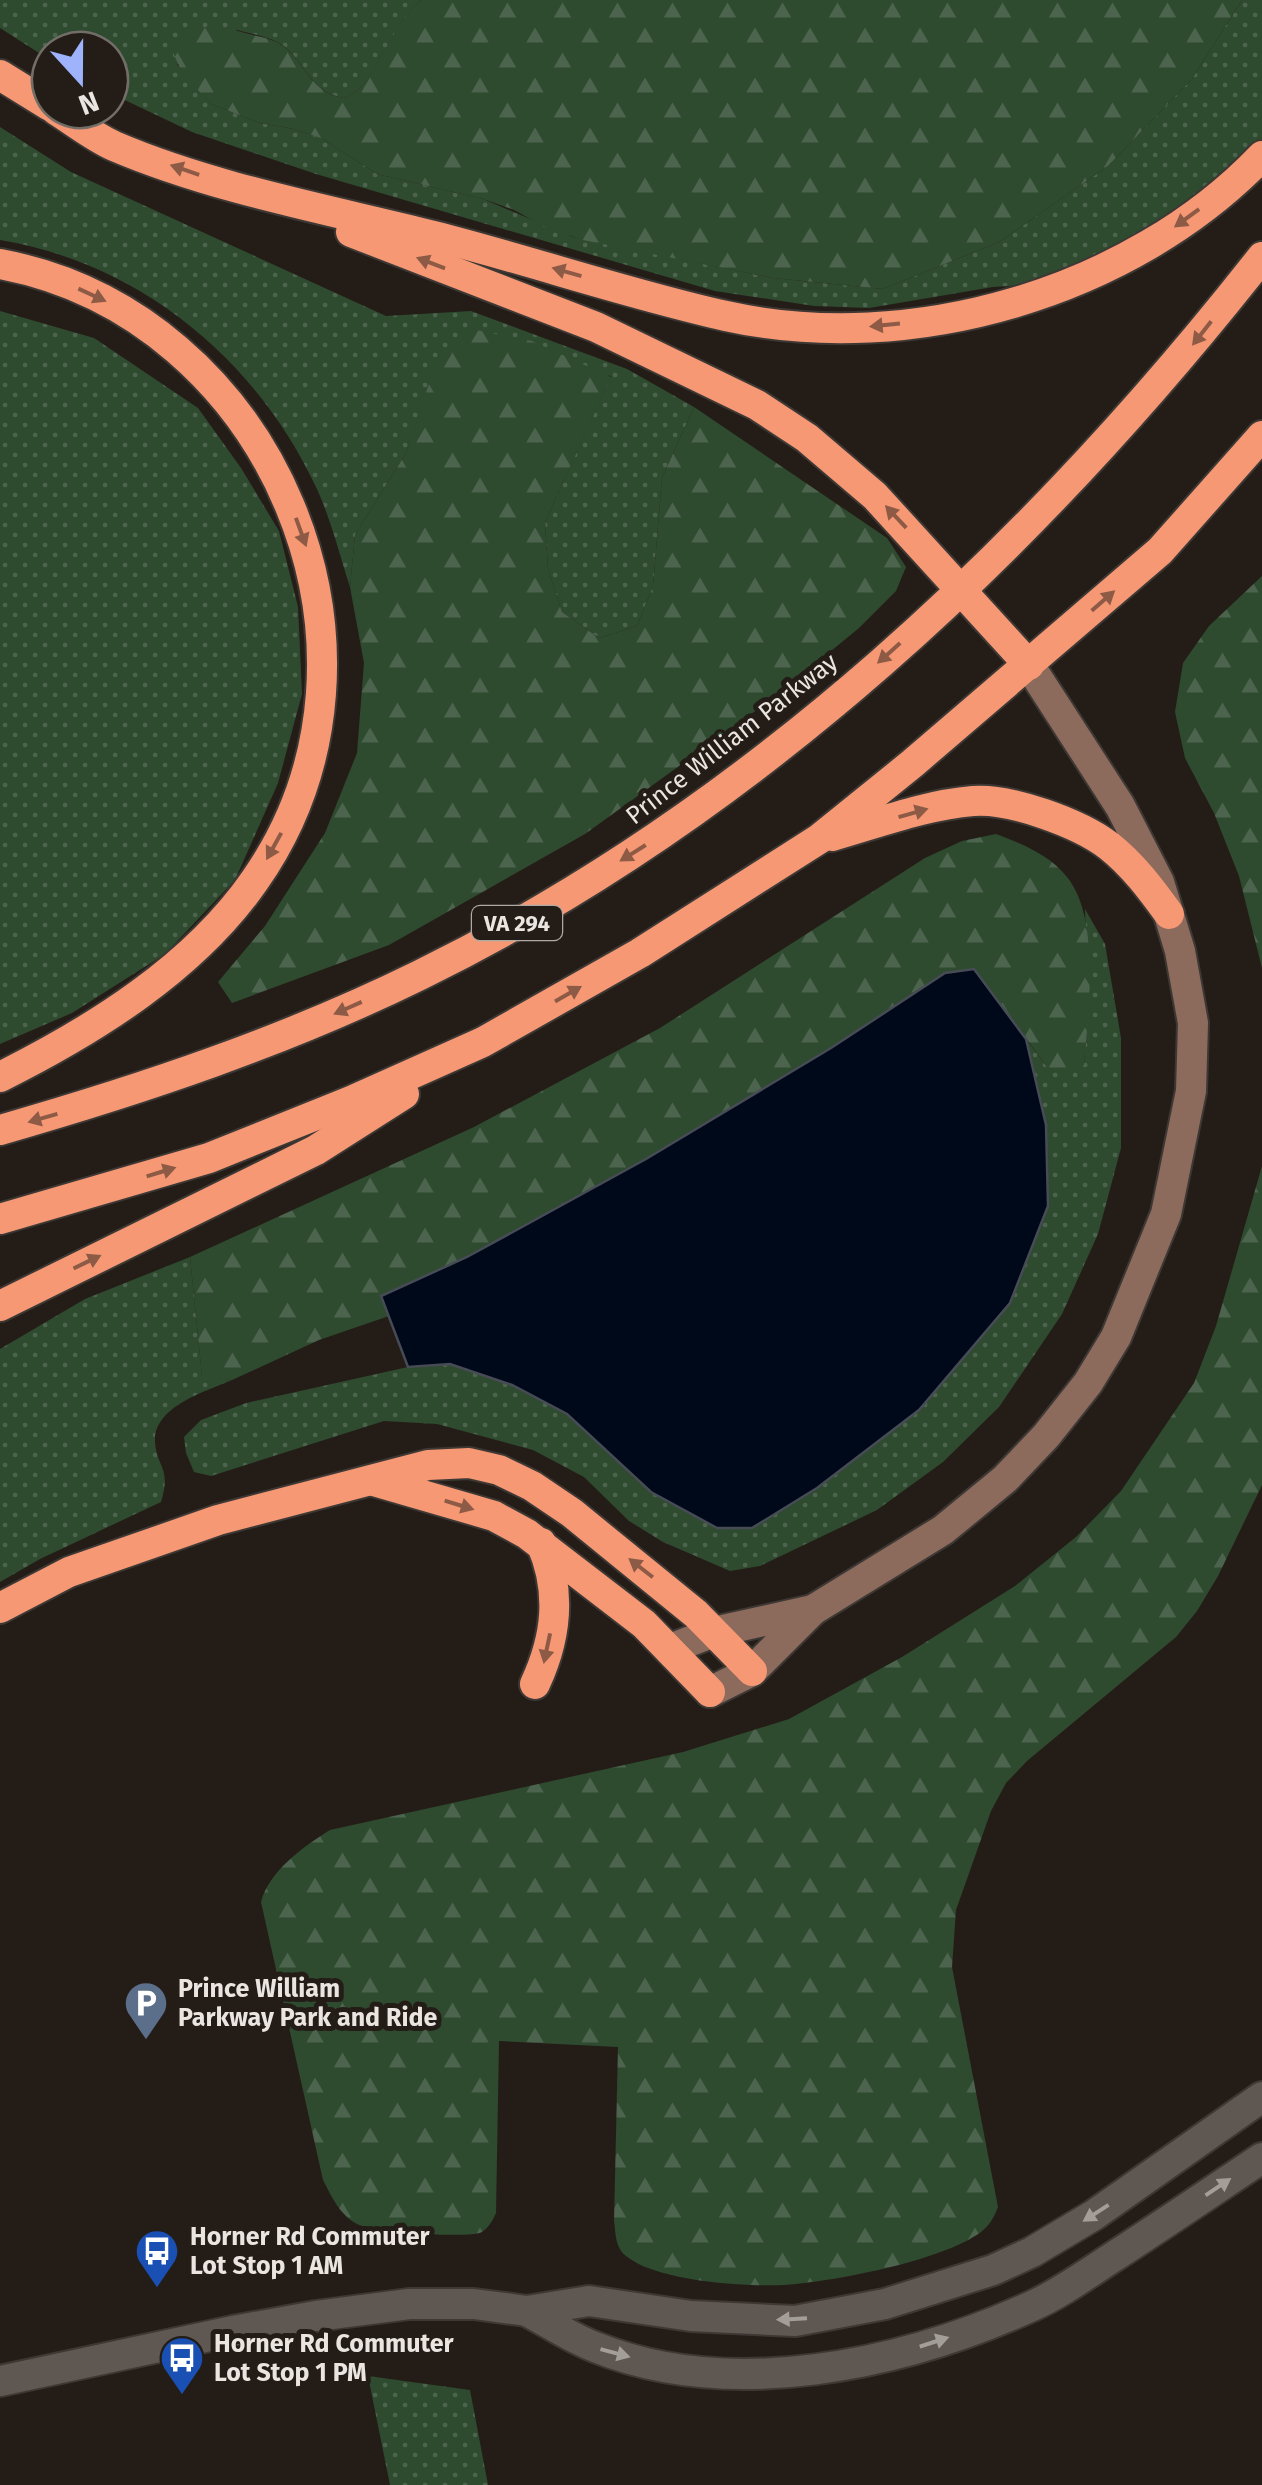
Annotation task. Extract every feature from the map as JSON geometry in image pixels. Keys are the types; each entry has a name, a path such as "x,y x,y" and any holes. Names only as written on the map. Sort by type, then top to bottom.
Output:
{"highway":[{"path":"0,75 30,94"},
{"path":"88,130 112,145 227,184 596,327 757,405 807,438 875,496 1029,665"},
{"path":"227,184 727,316 786,325 862,328 936,320 1008,304 1099,271 1157,240 1210,202 1262,156"},
{"name":"Prince William Parkway","path":"0,1130 121,1096 302,1029 420,976 534,914 644,847 748,772 962,588 1061,491 1152,391 1262,256"},
{"path":"0,264 60,280 122,308 160,334 206,376 254,439 304,537 318,594 323,652 320,711 307,770 285,826 256,880 173,967 113,1014 0,1076"},
{"path":"0,1306 316,1150 483,1042 640,953 819,839 1160,551 1262,436"},
{"path":"819,839 937,806 977,800 1024,807 1106,843 1140,874 1169,914"},
{"path":"0,1219 210,1158 483,1042"},
{"path":"0,1608 69,1572 286,1500 428,1465 469,1463 499,1470 532,1486 572,1513 676,1596 752,1670"},
{"path":"371,1480 494,1516 541,1543 670,1649 710,1692"},
{"path":"534,1684 544,1665 556,1596 553,1570 541,1543"}],"street":[{"path":"710,1692 752,1670 812,1610 943,1530 1005,1479 1067,1410 1116,1336 1166,1214 1191,1091 1193,1022 1180,951 1159,882 1120,806 1029,665"},
{"path":"670,1649 714,1632 812,1610"},
{"path":"0,2382 233,2331 375,2308 474,2304 527,2312 589,2302 690,2316 795,2321 885,2304 993,2270 1032,2252 1262,2098"},
{"path":"527,2312 598,2348 655,2364 734,2372 816,2370 854,2364 939,2340 1032,2306 1262,2158"}],"green space":[{"path":"0,0 421,0 400,24 365,82 344,98 324,90 279,43 237,30 177,64 211,104 260,123 323,139 377,174 483,199 573,237 773,278 883,289 999,242 1108,166 1192,79 1242,0 1262,0 1262,140 1209,191 1120,248 1026,285 869,308 814,306 715,291 316,174 192,132 130,103 130,30 30,30 30,47 0,28"},
{"path":"421,0 1242,0 1192,79 1108,166 999,242 883,289 773,278 583,240 483,199 377,174 323,139 260,123 211,104 182,73 173,52 187,34 205,28 263,37 286,48 325,91 344,98 365,82 400,24"},
{"path":"0,127 71,172 386,316 471,311 627,369 694,407 662,478 653,586 637,626 599,638 562,612 548,569 545,522 611,376 442,350 406,453 355,535 350,587 315,485 260,396 226,358 187,323 145,294 99,270 51,252 0,240"},
{"path":"0,311 94,338 198,408 279,531 298,607 302,694 278,783 235,880 165,954 72,1013 0,1044"},
{"path":"476,330 532,341 611,377 545,522 548,569 562,612 599,638 637,626 653,586 662,478 694,407 887,538 906,567 896,591 859,628 776,696 585,834 389,945 232,1003 218,982 265,926 325,833 357,753 364,663 350,587 355,535 406,453 440,351"},
{"path":"1262,576 1262,968 1239,876 1214,813 1185,758 1175,712 1183,663 1209,626"},
{"path":"996,834 1052,862 1078,895 1085,917 1090,967 1084,1065 1069,1072 1047,1067 975,969 945,973 831,1048 646,1159 467,1257 382,1296 389,1316 319,1340 232,1380 202,1377 190,1257 474,1127 660,1028 925,858 962,841"},
{"path":"1085,909 1105,944 1121,1038 1121,1148 1098,1234 1062,1314 999,1407 943,1462 877,1510 760,1566 730,1571 663,1542 629,1521 584,1477 533,1450 437,1424 384,1421 211,1476 194,1472 184,1437 201,1420 246,1403 408,1367 450,1364 512,1385 567,1414 651,1492 717,1528 1046,1125 1026,1039 1047,1067 1084,1065 1088,1004"},
{"path":"1262,1166 1262,1485 1218,1576 1176,1637 1027,1761 1006,1783 991,1811 956,1910 952,1967 998,2207 987,2227 963,2242 914,2261 804,2283 724,2283 679,2277 640,2265 620,2249 614,2221 618,2047 499,2041 496,2213 487,2228 460,2235 399,2232 366,2227 345,2215 323,2180 261,1902 279,1870 330,1830 683,1752 789,1719 902,1657 1015,1586 1076,1537 1121,1491 1194,1383 1216,1326"},
{"path":"190,1257 202,1376 232,1380 184,1401 163,1418 155,1441 165,1481 161,1502 0,1582 0,1349 85,1299"},
{"path":"368,2376 470,2390 488,2485 390,2485"}],"water":[{"path":"974,969 1026,1039 1046,1125 1048,1206 1010,1303 919,1410 817,1488 752,1528 717,1528 651,1492 567,1414 512,1385 450,1364 408,1367 381,1296 467,1257 646,1159 831,1048 945,973"}],"place":[{"name":"Prince William Parkway Park and Ride","path":"146,2041"},
{"name":"Horner Rd Commuter Lot Stop 1 AM","path":"157,2289"},
{"name":"Horner Rd Commuter Lot Stop 1 PM","path":"182,2396"}]}
